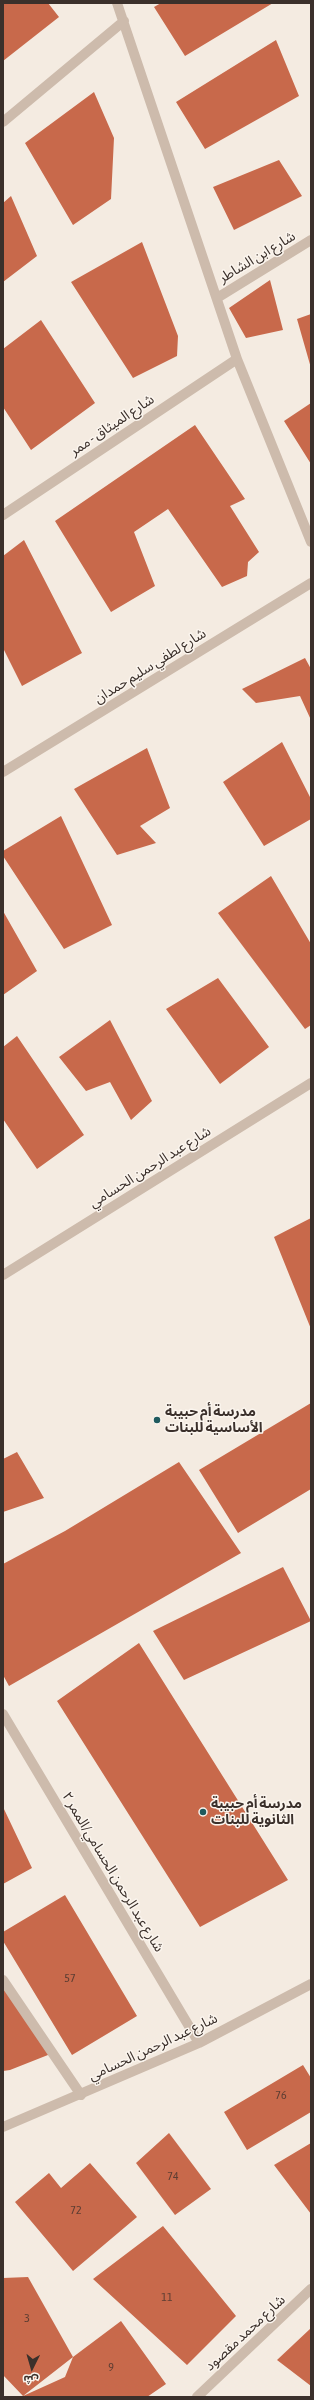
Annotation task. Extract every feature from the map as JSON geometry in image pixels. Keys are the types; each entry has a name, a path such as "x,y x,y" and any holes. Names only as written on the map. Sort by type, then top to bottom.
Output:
{"street":[{"path":"117,3 237,359 311,542"},
{"path":"3,122 124,21"},
{"name":"شارع ابن الشاطر","path":"217,298 311,240"},
{"name":"شارع الميثاق - ممر","path":"3,515 237,359"},
{"name":"شارع لطفي سليم حمدان","path":"3,772 311,583"},
{"name":"شارع عبد الرحمن الحسامي","path":"3,1275 311,1083"},
{"name":"شارع عبد الرحمن الحسامي/الممر ٢","path":"3,1714 199,2043"},
{"path":"3,1980 81,2095"},
{"name":"شارع عبد الرحمن الحسامي","path":"3,2127 81,2095 199,2043 311,1984"},
{"name":"شارع محمد مقصود","path":"198,2397 311,2289"}],"building":[{"path":"3,3 48,3 59,17 3,61"},
{"path":"161,3 273,3 185,56 154,7"},
{"path":"276,40 299,96 205,149 176,102"},
{"path":"94,92 114,138 111,199 73,225 25,143"},
{"path":"279,160 302,196 234,230 213,187"},
{"path":"11,196 37,256 3,282 3,203"},
{"path":"142,242 178,336 177,356 133,378 71,282"},
{"path":"270,280 283,330 246,338 229,308"},
{"path":"311,314 311,368 297,319"},
{"path":"41,320 95,403 31,450 3,407 3,349"},
{"path":"311,403 311,464 284,421"},
{"path":"195,425 245,499 230,506 259,552 248,562 247,576 222,587 168,509 134,532 155,586 111,612 55,521"},
{"path":"24,540 82,653 22,686 3,648 3,556"},
{"path":"305,658 311,669 311,720 300,696 256,703 242,689"},
{"path":"282,742 311,799 311,819 264,846 223,782"},
{"path":"147,748 170,808 140,826 156,843 117,855 74,789"},
{"path":"61,816 112,925 64,949 3,856 3,851"},
{"path":"271,876 311,944 311,1025 305,1029 218,913"},
{"path":"3,911 37,971 3,995"},
{"path":"218,978 269,1047 220,1084 166,1009"},
{"path":"110,1020 152,1101 131,1120 110,1082 86,1091 59,1057"},
{"path":"17,1036 84,1135 37,1169 3,1119 3,1047"},
{"path":"311,1218 311,1329 274,1237"},
{"path":"311,1403 311,1489 238,1533 199,1470"},
{"path":"17,1452 44,1498 3,1512 3,1459"},
{"path":"179,1462 241,1553 9,1686 3,1675 3,1564 65,1531"},
{"path":"283,1567 311,1621 184,1680 153,1631"},
{"path":"139,1643 288,1880 200,1927 57,1701"},
{"path":"3,1807 32,1868 3,1884"},
{"path":"65,1895 137,2016 72,2055 3,1941 3,1932"},
{"path":"3,1980 53,2053 10,2070 3,2071"},
{"path":"303,2065 311,2078 311,2112 247,2150 224,2112"},
{"path":"169,2133 211,2189 175,2215 136,2163"},
{"path":"311,2143 311,2214 274,2165"},
{"path":"90,2163 137,2217 73,2271 15,2202 49,2173 61,2188"},
{"path":"163,2226 236,2316 187,2365 93,2279"},
{"path":"28,2277 73,2357 23,2396 3,2375 3,2278"},
{"path":"121,2321 166,2384 147,2397 21,2397 65,2377 73,2357"},
{"path":"311,2328 311,2386 277,2360"}],"place":[{"name":"مدرسة أم حبيبة الأساسية للبنات","path":"157,1420"},
{"name":"مدرسة أم حبيبة الثانوية للبنات","path":"203,1812"}]}
